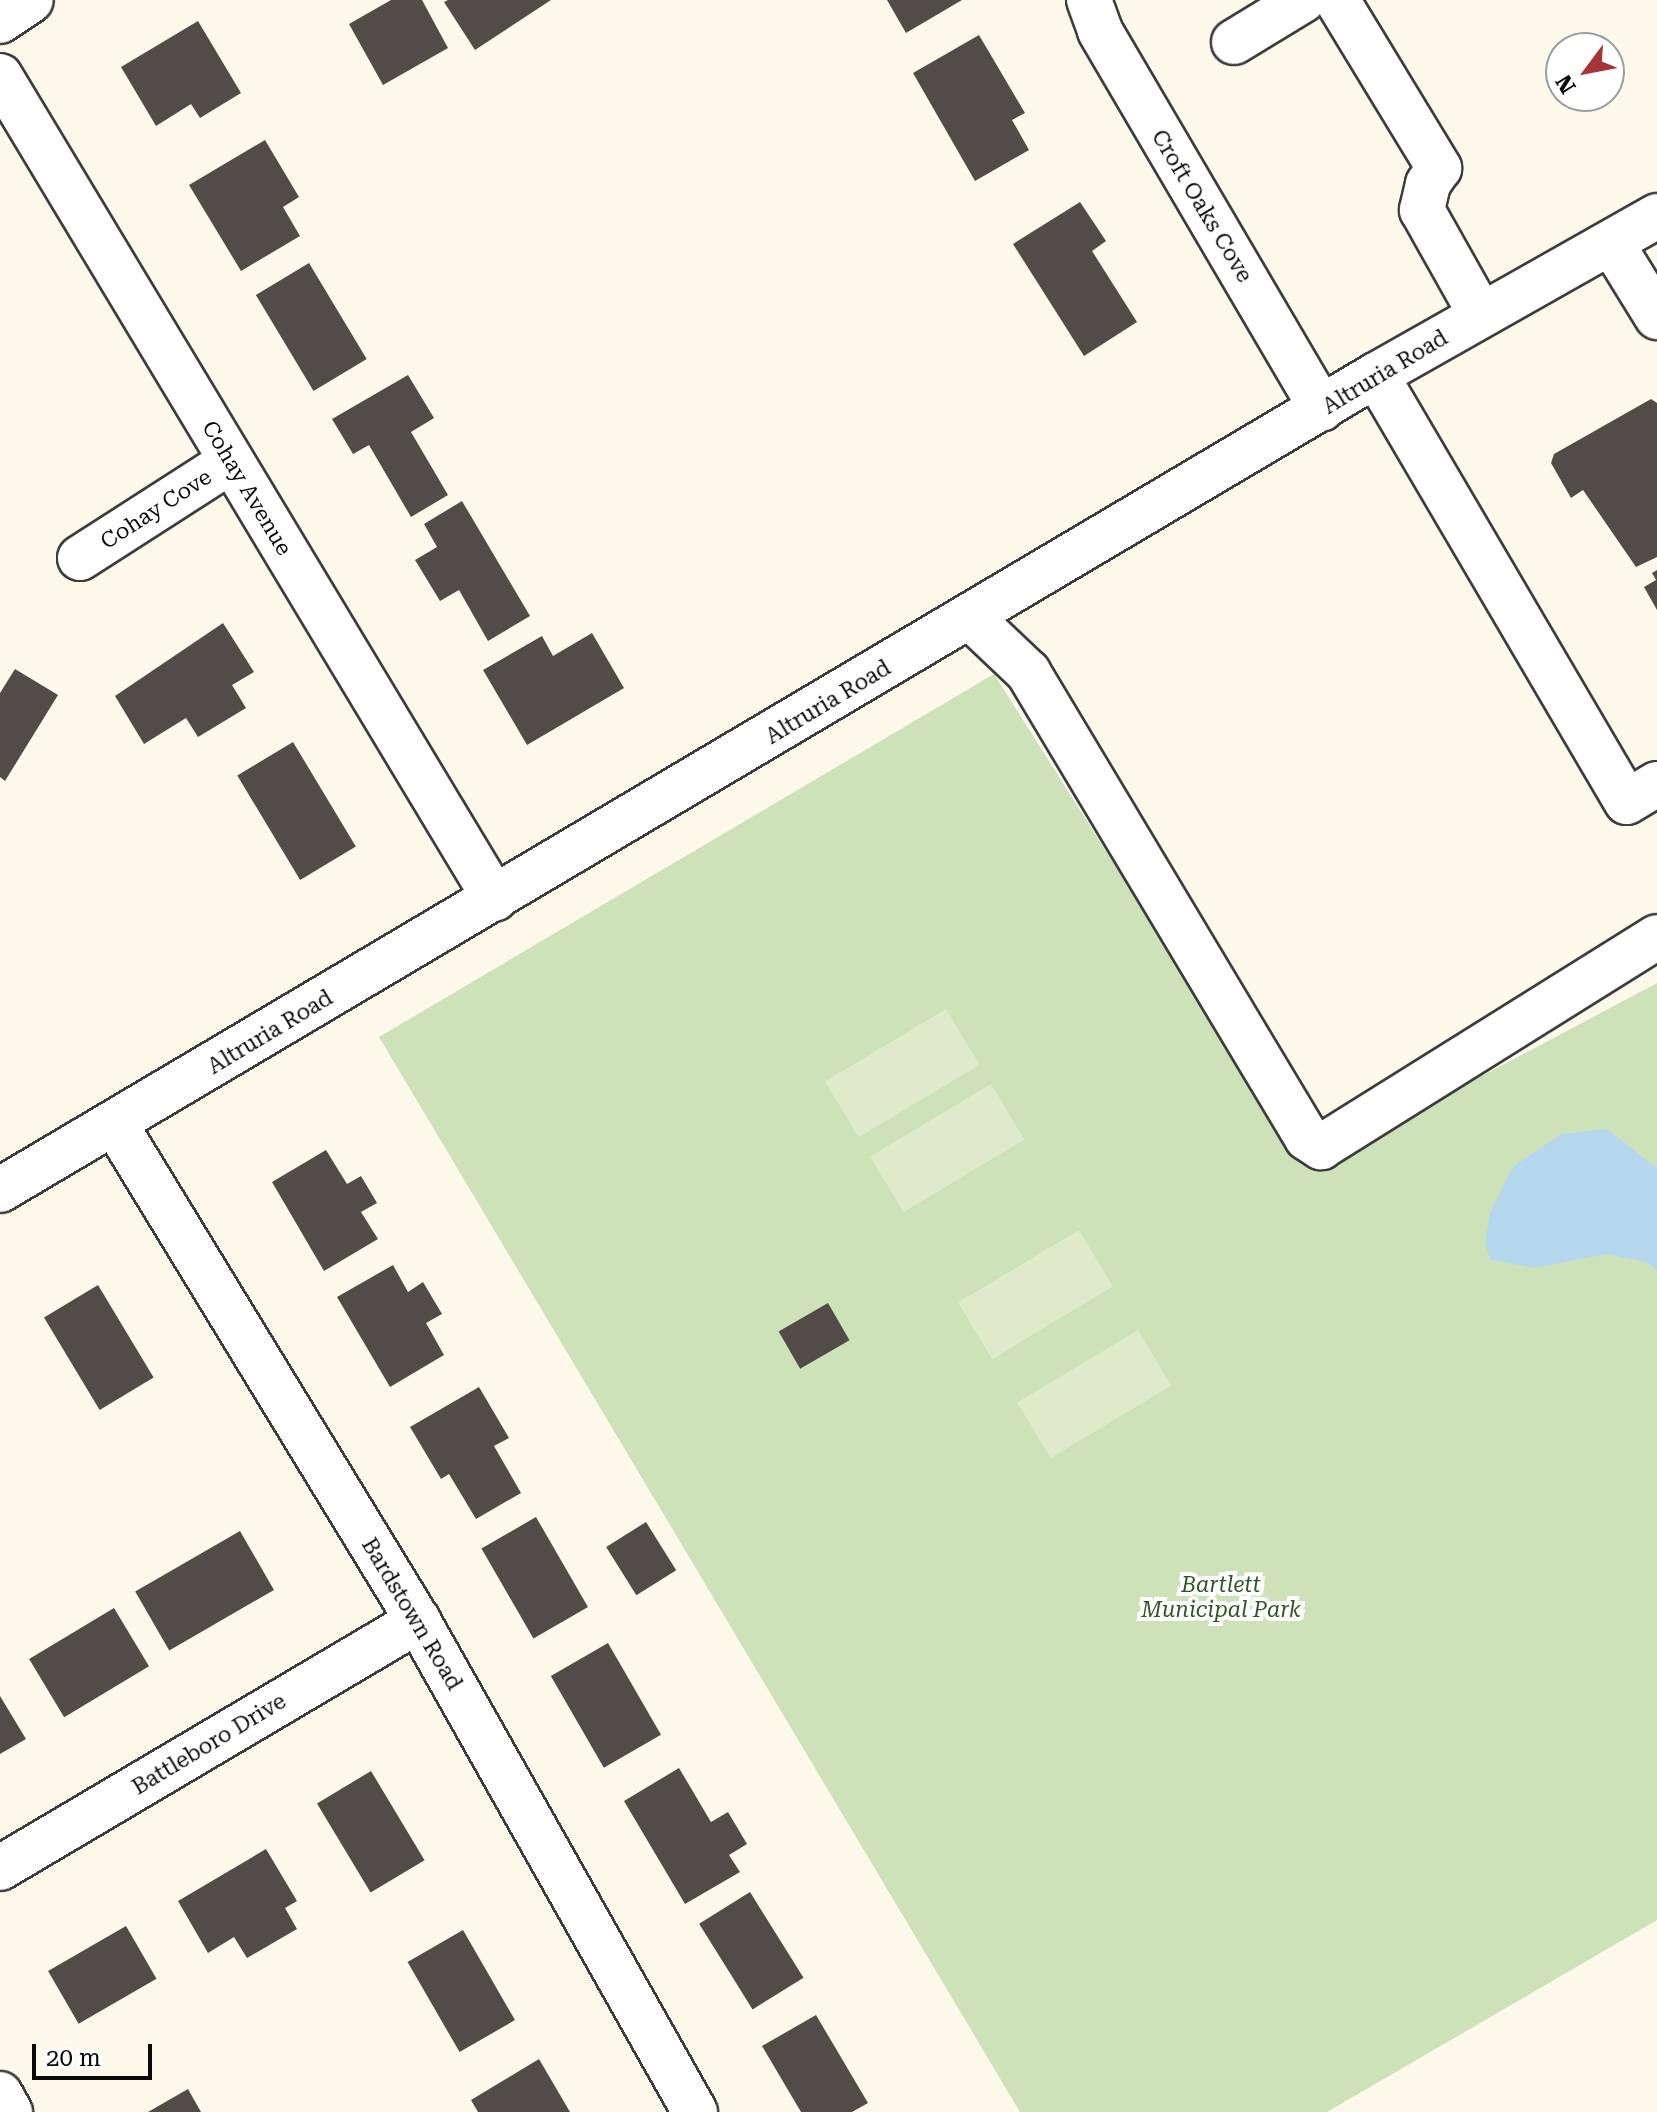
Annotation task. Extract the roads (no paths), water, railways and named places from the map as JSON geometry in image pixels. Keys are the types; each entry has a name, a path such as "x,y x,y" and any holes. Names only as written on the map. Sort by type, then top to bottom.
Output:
{"street":[{"path":"0,21 31,0"},
{"name":"Croft Oaks Cove","path":"1089,0 1100,31 1322,409"},
{"path":"1234,42 1303,0"},
{"path":"1337,0 1439,168 1422,198 1422,210 1481,315"},
{"name":"Cohay Avenue","path":"0,76 495,899"},
{"name":"Altruria Road","path":"0,1190 971,618 1376,375 1657,216"},
{"path":"1612,244 1657,317"},
{"path":"1376,375 1627,802 1657,784"},
{"name":"Cohay Cove","path":"80,558 231,461"},
{"path":"971,618 1028,672 1307,1138 1321,1147 1657,937"},
{"name":"Bardstown Road","path":"115,1124 418,1621 695,2112"},
{"name":"Battleboro Drive","path":"0,1868 418,1621"},
{"path":"0,2094 10,2112"}],"water":[{"path":"1607,1129 1657,1168 1657,1270 1646,1262 1607,1254 1533,1268 1490,1259 1485,1243 1490,1213 1513,1167 1561,1134"}],"park label":[{"name":"Bartlett Municipal Park","path":"1221,1596"}]}
